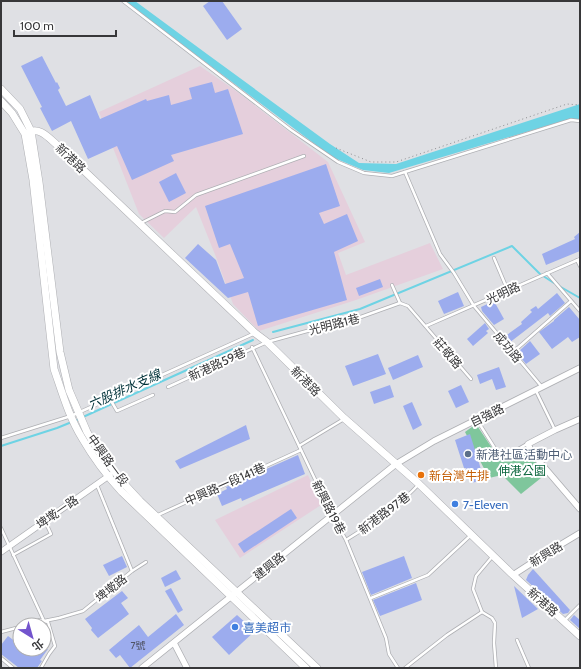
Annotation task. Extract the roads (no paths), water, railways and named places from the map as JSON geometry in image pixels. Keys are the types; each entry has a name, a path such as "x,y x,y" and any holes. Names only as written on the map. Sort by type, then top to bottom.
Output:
{"main road":[{"path":"1,89 20,109 28,132"},
{"path":"1,101 28,132"},
{"name":"新港路","path":"28,132 40,131 52,140 255,333 267,342 344,418 419,484 470,535 580,636"},
{"name":"中興路一段","path":"28,132 54,369 62,393 75,414 81,437 111,474 153,518 318,668"},
{"name":"中興路一段","path":"234,593 306,668"}],"street":[{"name":"自強路","path":"396,464 434,441 580,368"},
{"path":"580,419 528,444 532,453 580,509"},
{"name":"建興路","path":"142,668 396,464"},
{"name":"埤墘一路","path":"1,552 111,474"},
{"name":"新興路","path":"513,575 580,533"},
{"path":"174,643 188,668"}],"lane":[{"path":"123,1 285,125 338,162 364,172 392,176 571,120 580,119"},
{"path":"140,223 165,211 175,212 196,195 304,156"},
{"name":"成功路","path":"405,172 440,254 451,268 474,306 542,387"},
{"path":"494,258 508,291"},
{"path":"578,259 580,266"},
{"name":"光明路","path":"426,326 578,259"},
{"path":"546,273 580,311"},
{"path":"392,285 400,303 408,306 426,326"},
{"path":"512,353 571,301"},
{"name":"光明路1巷","path":"267,342 318,328 344,323 400,303"},
{"name":"莊敬路","path":"426,326 471,379"},
{"path":"1,438 75,414 110,400 255,333"},
{"name":"新港路59巷","path":"168,386 252,347 267,342"},
{"name":"新興路19巷","path":"252,347 332,515 346,540 371,598 386,638 389,654 398,668"},
{"path":"535,391 555,430"},
{"path":"110,400 117,411 153,395"},
{"path":"299,446 344,418"},
{"path":"477,420 501,458 528,444"},
{"name":"中興路一段141巷","path":"153,518 301,450"},
{"name":"埤墘路","path":"52,620 83,611 132,571 96,484"},
{"name":"新港路97巷","path":"346,540 369,526 406,498 419,484"},
{"path":"13,555 51,534 44,521"},
{"path":"1,528 42,617"},
{"path":"371,598 428,575 470,535"},
{"path":"493,556 476,576 473,589 482,612 492,618 495,623 494,643 496,668"},
{"path":"132,571 146,562"},
{"path":"564,621 580,605"},
{"path":"405,668 447,635 482,612"},
{"path":"1,632 12,629"},
{"path":"52,636 55,646 52,650"},
{"path":"518,640 529,668"},
{"path":"41,668 47,657"},
{"path":"1,658 13,668"}],"water":[{"path":"124,1 135,1 330,144 359,163 396,164 580,104 580,119 563,121 389,173 363,170 332,157"}],"waterway":[{"path":"273,332 360,309 512,246 540,274 554,283"},
{"path":"559,286 580,298"},
{"name":"六股排水支線","path":"83,417 253,340"},
{"name":"六股排水支線","path":"1,446 57,428 79,419"}],"place":[{"name":"新港社區活動中心","path":"468,454"},
{"name":"新台灣牛排","path":"421,475"},
{"name":"7-Eleven","path":"455,504"},
{"name":"喜美超市","path":"235,627"}],"park label":[{"name":"伸港公園","path":"522,470"}]}
